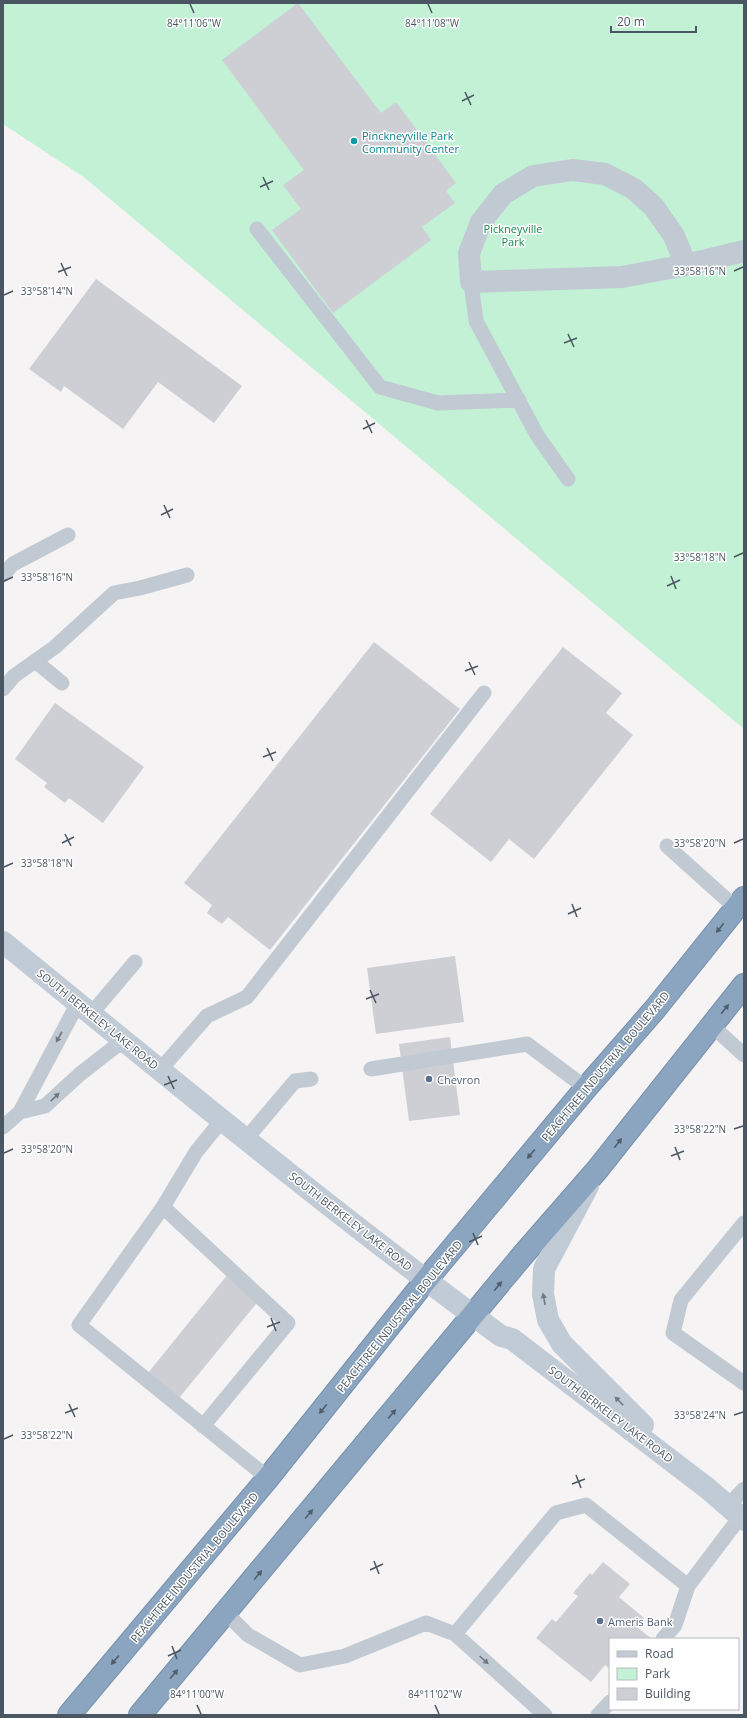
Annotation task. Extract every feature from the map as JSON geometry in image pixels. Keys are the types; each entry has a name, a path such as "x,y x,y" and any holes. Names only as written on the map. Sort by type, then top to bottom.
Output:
{"highway":[{"name":"PEACHTREE INDUSTRIAL BOULEVARD","path":"68,1715 268,1478 426,1280 586,1088 655,1009 740,903"},
{"path":"140,1715 474,1316 522,1256 597,1170 744,985"}],"street":[{"path":"686,265 674,236 654,208 634,189 605,174 572,170 534,176 503,194 481,222 469,253 471,282 622,277 686,265 744,251"},
{"name":"SOUTH BERKELEY LAKE ROAD","path":"3,942 222,1120 426,1280 501,1336 512,1339 707,1488 737,1515"},
{"path":"597,1170 544,1269 543,1294 548,1320 562,1344 707,1488"}],"lane":[{"path":"257,229 380,387 438,403 519,400"},
{"path":"471,282 476,321 537,434 568,479"},
{"path":"3,575 13,564 68,535"},
{"path":"3,689 14,676 55,647 114,593 140,588 187,575"},
{"path":"35,661 62,682"},
{"path":"160,1070 207,1016 247,997 484,692"},
{"path":"667,846 740,903"},
{"path":"3,1127 20,1112 85,1008 135,962"},
{"path":"711,1025 744,1055"},
{"path":"20,1112 45,1106 80,1074 116,1046 128,1044"},
{"path":"371,1069 526,1044 586,1088"},
{"path":"246,1139 295,1081 311,1079"},
{"path":"222,1120 196,1152 163,1207 79,1325 268,1478"},
{"path":"163,1207 288,1323 203,1426"},
{"path":"744,1222 681,1300 673,1333 744,1383"},
{"path":"664,1638 675,1625 688,1586 737,1515 744,1489"},
{"path":"455,1634 556,1513 586,1505 688,1586"},
{"path":"226,1613 248,1635 300,1665 345,1656 426,1623 455,1634 545,1715"},
{"path":"598,1715 609,1703"}],"green space":[{"name":"Pickneyville Park","path":"3,3 744,3 744,729 85,178 3,124"}],"building":[{"name":"Pinckneyville Park Community Center","path":"298,3 381,113 396,102 456,183 446,191 455,203 422,227 431,240 333,313 272,230 301,209 283,185 304,170 222,60"},
{"path":"96,279 242,386 214,423 158,382 123,429 64,386 61,392 29,369"},
{"path":"374,642 460,709 270,950 228,917 222,924 207,913 212,905 184,883"},
{"path":"563,647 622,693 606,713 633,735 534,859 509,839 491,862 430,814"},
{"path":"55,703 144,767 103,823 69,798 65,803 44,787 47,783 15,759"},
{"path":"455,956 464,1022 376,1034 367,968"},
{"name":"Chevron","path":"450,1037 460,1115 409,1121 399,1044"},
{"path":"228,1274 260,1299 179,1398 148,1373"},
{"name":"Ameris Bank","path":"603,1562 630,1584 619,1597 644,1618 637,1627 651,1638 609,1638 609,1668 605,1665 591,1682 536,1638 552,1619 556,1622 578,1596 573,1593 590,1573 592,1575"}],"place":[{"name":"Pinckneyville Park Community Center","path":"354,141"},
{"name":"Chevron","path":"429,1079"},
{"name":"Ameris Bank","path":"600,1621"}]}
